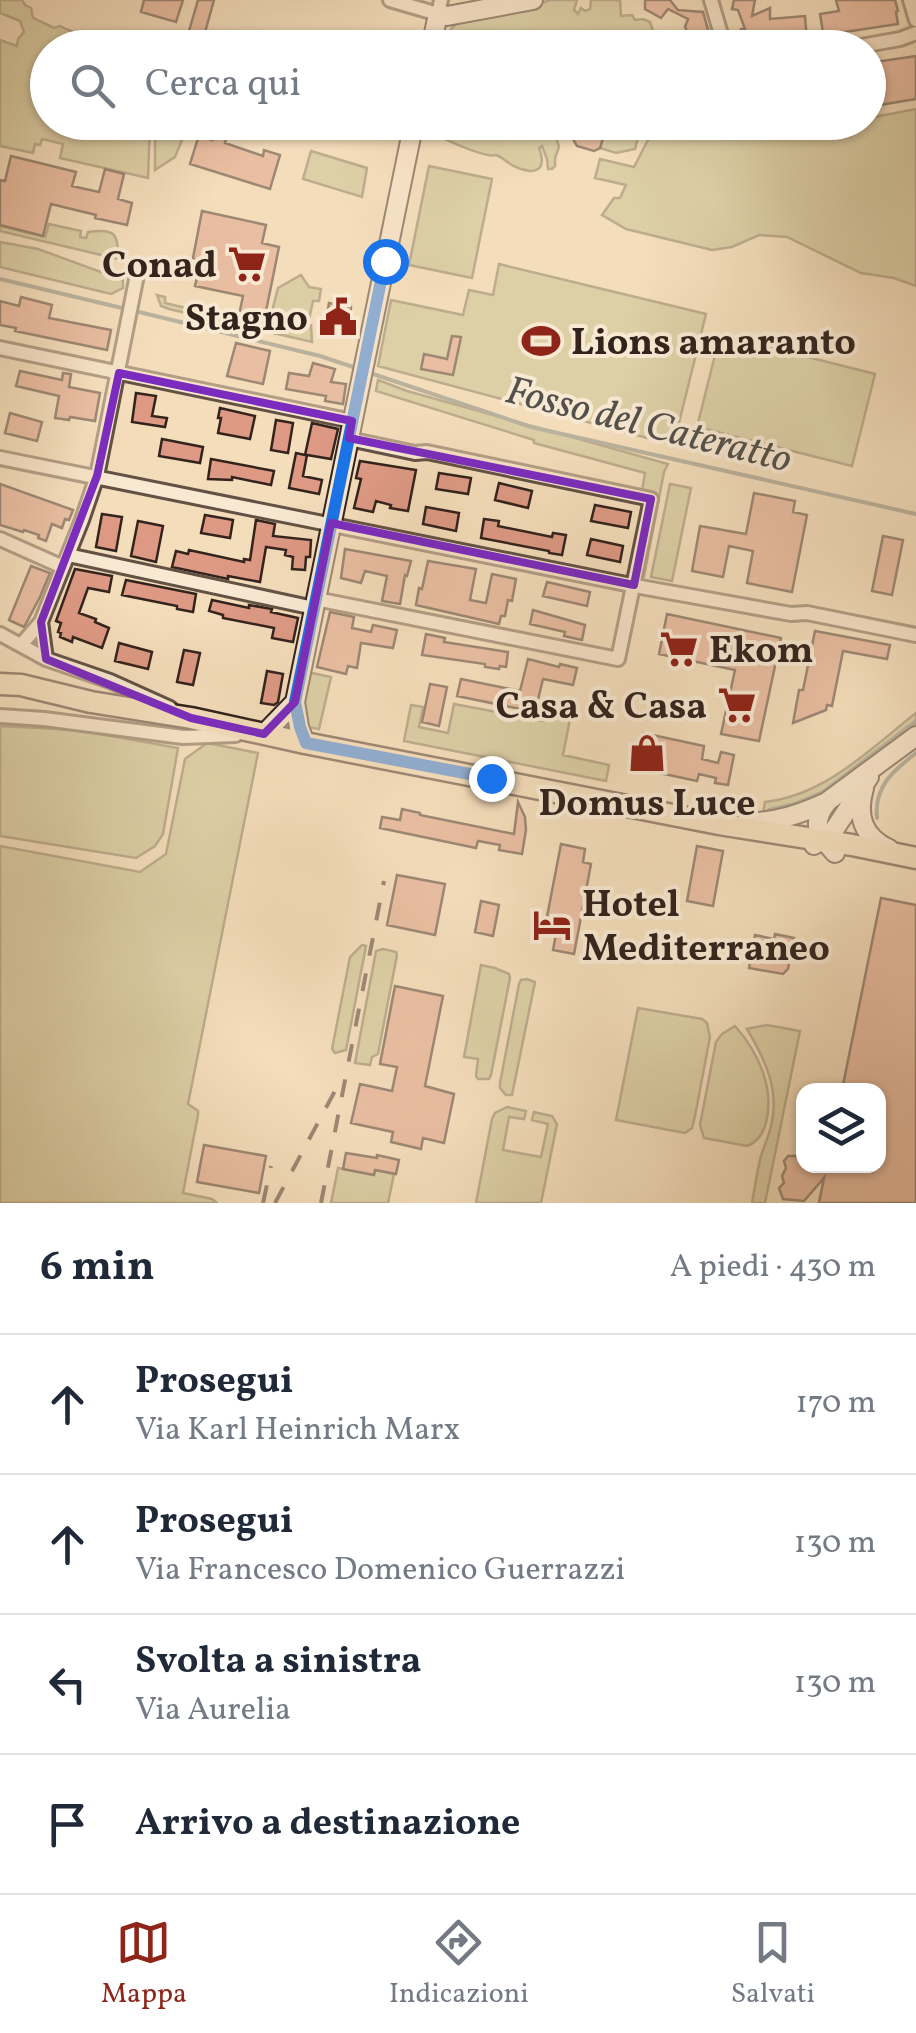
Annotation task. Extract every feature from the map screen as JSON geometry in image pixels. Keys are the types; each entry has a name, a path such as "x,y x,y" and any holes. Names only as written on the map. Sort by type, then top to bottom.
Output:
{"main road":[{"path":"7,683 907,863"},
{"path":"0,697 91,702"},
{"path":"719,824 764,839 829,847"}],"street":[{"path":"390,0 440,7 447,16 533,0"},
{"path":"711,0 720,30"},
{"path":"910,0 916,20"},
{"path":"886,42 916,34"},
{"path":"306,743 295,702 410,140"},
{"path":"21,646 40,622 97,476 137,275"},
{"path":"0,348 350,430 415,452 651,499 618,659 66,561 0,539"},
{"path":"0,458 634,585 790,614 806,613 916,636"},
{"path":"40,622 46,659"},
{"path":"0,634 46,659 110,680 191,718"},
{"path":"0,716 183,738 262,733 295,702"},
{"path":"719,824 776,822 828,801 871,775 916,736"},
{"path":"829,847 830,836 871,775"},
{"path":"871,775 860,810 869,836 907,863"},
{"path":"828,801 818,817 819,835 829,847"}],"highlighted area":[{"path":"119,373 352,421 349,438 651,499 634,585 331,523 295,702 264,734 191,718 46,659 41,622 97,476"}],"shaded area":[{"path":"0,0 22,0 31,8 33,18 69,30 30,30 30,140 42,140 40,145 35,144 33,153 0,146 0,40 17,46 24,32 20,21 0,13"},
{"path":"550,0 577,0 574,10 578,14 581,8 590,9 591,0 620,0 621,16 632,15 635,20 650,22 653,30 450,30 458,21"},
{"path":"916,109 916,286 861,273 787,237 759,235 732,247 712,250 626,229 602,215 614,198 620,198 626,185 595,178 600,159 634,167 648,140 886,140 886,115"},
{"path":"46,140 149,140 148,178 60,158 63,144"},
{"path":"155,140 182,140 175,157 155,170"},
{"path":"448,140 557,140 559,147 552,169 548,169 542,146 541,166 530,171 499,156"},
{"path":"602,140 637,140 635,149 616,153 600,148"},
{"path":"311,151 367,168 362,197 303,179"},
{"path":"429,166 492,179 472,278 409,265"},
{"path":"49,224 81,231 80,237 86,238 88,232 113,234 118,259 0,231 0,226 45,237"},
{"path":"0,242 38,249 123,280 123,288 111,294 0,267"},
{"name":"Lions amaranto","path":"499,264 706,314 674,443 378,366 391,300 463,315 469,290 493,295"},
{"path":"301,275 309,287 321,289 319,301 313,301 308,324 312,342 169,309 161,306 157,295 165,297 165,303 236,320 238,317 269,323 278,288"},
{"path":"720,335 875,374 852,466 697,427"},
{"path":"378,380 668,464 644,576 641,575 656,496 642,491 645,473 534,443 376,391"},
{"path":"670,484 691,488 672,581 651,577"},
{"path":"307,672 331,677 319,729 307,727 301,702"},
{"path":"549,700 573,704 563,755 609,765 606,781 404,741 411,705 423,707 419,727 448,733 454,704 544,721"},
{"path":"916,713 916,728 824,799 762,818 765,802 787,798 827,780"},
{"path":"0,726 78,730 178,748 163,834 155,846 136,858 0,836"},
{"path":"207,743 258,753 188,1104 198,1115 183,1193 217,1203 0,1203 0,846 140,872 166,854 185,759"},
{"path":"362,945 366,946 346,1050 335,1053 332,1049 350,957"},
{"path":"383,949 397,955 378,1054 372,1057 370,1065 355,1063 376,951"},
{"path":"481,965 509,974 510,978 489,1079 476,1076 478,1059 464,1057"},
{"path":"527,979 535,982 512,1095 506,1095 500,1083 519,984"},
{"path":"638,1008 707,1023 710,1037 695,1116 692,1128 685,1133 616,1120"},
{"path":"767,1025 800,1031 765,1203 752,1203 774,1100 765,1063 747,1029"},
{"path":"735,1026 757,1059 768,1097 763,1131 747,1146 704,1138 700,1125 716,1042"},
{"path":"507,1107 526,1111 524,1119 509,1117 503,1150 541,1157 548,1124 532,1120 534,1112 552,1116 557,1124 541,1203 476,1203 492,1119"},
{"path":"338,1168 374,1175 375,1170 394,1174 388,1203 331,1203"}],"building":[{"path":"144,0 183,0 176,22 141,12"},
{"path":"198,0 214,0 206,30 189,30"},
{"path":"645,0 670,0 678,10 703,12 708,30 686,30 688,19 668,9 661,18 645,9"},
{"path":"734,0 755,0 752,16 770,8 770,19 805,16 806,30 741,30 745,29 738,10 732,9"},
{"path":"836,0 895,0 898,24 823,30 820,14 839,11"},
{"path":"916,56 916,99 886,104 886,60"},
{"path":"197,140 226,140 225,143 263,156 264,150 280,155 270,189 190,164"},
{"path":"574,140 602,140 594,151 577,146"},
{"path":"11,156 76,172 72,186 99,192 105,169 124,174 118,199 132,203 127,225 51,204 43,236 0,225 0,180 5,181"},
{"path":"202,211 266,225 262,243 279,247 264,321 239,315 243,296 195,286 201,260 193,258"},
{"path":"21,297 52,305 49,318 111,330 107,350 0,325 0,301 19,306"},
{"name":"Stagno","path":"329,303 351,307 348,330 325,327"},
{"path":"452,336 461,337 453,375 421,369 424,354 447,359"},
{"path":"236,343 270,351 263,384 227,376"},
{"path":"313,363 335,369 331,382 346,384 343,404 325,401 326,396 286,389 289,373 309,376"},
{"path":"20,371 62,380 63,373 71,374 69,387 100,393 95,421 55,418 59,396 16,386"},
{"path":"136,393 156,396 152,416 167,418 165,427 132,422"},
{"path":"220,408 255,416 250,439 218,433"},
{"path":"10,413 42,422 37,441 5,433"},
{"path":"276,420 293,423 288,453 271,450"},
{"path":"312,423 338,429 331,459 307,455 303,476 322,480 319,494 289,488 296,453 305,455"},
{"path":"162,439 203,447 200,463 159,456"},
{"path":"211,459 274,471 271,485 232,477 208,479"},
{"path":"360,461 416,470 408,511 376,501 373,512 354,508 361,479 356,478"},
{"path":"439,473 471,478 468,494 436,489"},
{"path":"499,483 532,491 528,508 495,500"},
{"path":"0,484 73,510 69,520 65,519 62,528 52,524 46,541 39,535 0,525"},
{"path":"754,493 795,501 793,512 807,515 792,592 747,583 753,551 729,546 723,577 692,571 700,526 746,534"},
{"path":"595,505 631,512 628,528 591,521"},
{"path":"426,507 459,513 456,531 423,524"},
{"path":"102,514 122,517 116,551 96,547"},
{"path":"205,515 233,520 230,538 201,533"},
{"path":"484,519 499,521 498,526 552,537 553,533 566,535 562,555 481,538"},
{"path":"256,520 275,524 273,536 311,540 305,570 292,569 293,557 285,555 286,550 266,547 260,582 172,567 176,551 250,560"},
{"path":"138,521 163,526 156,562 131,556"},
{"path":"883,536 903,540 892,595 872,591"},
{"path":"591,539 623,546 620,562 587,555"},
{"path":"345,549 411,561 400,604 382,601 387,576 365,571 361,583 341,578"},
{"path":"428,561 476,569 470,600 486,603 492,574 516,579 512,601 508,600 499,624 416,605"},
{"path":"31,566 50,573 24,627 9,620"},
{"path":"75,569 112,576 109,592 88,588 79,613 109,628 102,648 73,637 72,642 58,632 61,623 56,621"},
{"path":"126,580 196,594 193,612 122,595"},
{"path":"547,582 590,592 587,606 543,596"},
{"path":"212,600 272,609 271,612 298,618 293,642 272,638 274,628 223,618 209,611"},
{"path":"533,610 585,625 582,640 530,624"},
{"path":"330,612 354,617 352,628 371,632 373,625 397,630 393,648 361,643 357,668 348,666 346,674 317,667"},
{"path":"667,614 781,638 759,741 721,734 735,670 659,654"},
{"path":"815,631 890,645 887,659 843,651 832,706 793,723 799,690 803,690"},
{"path":"426,634 445,638 444,642 508,652 506,667 422,655"},
{"path":"119,643 152,652 148,669 115,661"},
{"path":"184,650 200,653 193,685 177,682"},
{"path":"528,659 577,668 573,685 543,679 535,712 457,696 461,679 520,691"},
{"path":"267,671 283,674 278,702 274,705 261,703"},
{"path":"430,684 447,687 439,726 422,722"},
{"path":"643,733 704,746 702,759 718,763 721,752 734,755 728,785 699,774 697,781 636,768"},
{"path":"518,802 526,830 522,854 499,850 500,845 478,841 476,848 380,828 382,817 400,820 402,809 514,834"},
{"path":"561,844 585,849 583,862 591,864 574,954 553,950 557,929 545,927"},
{"path":"697,846 723,851 713,906 687,901"},
{"path":"397,875 445,884 435,935 387,925"},
{"path":"881,898 916,905 916,1203 819,1203 824,1178 804,1201 783,1199 779,1188 784,1183 784,1161 788,1156 796,1157 796,1173 886,1173 886,1083 843,1083"},
{"path":"481,901 499,905 493,936 475,932"},
{"path":"775,934 794,938 788,969 783,974 749,968 755,935 774,939"},
{"path":"395,986 443,996 425,1086 454,1094 444,1143 423,1138 421,1149 391,1142 393,1132 351,1123 360,1084 392,1091 397,1067 380,1064"},
{"path":"204,1145 266,1156 259,1193 197,1182"},
{"path":"346,1153 399,1160 396,1174 375,1170 374,1175 343,1169"}],"waterway":[{"name":"Fosso del Cateratto","path":"0,279 126,309"},
{"name":"Fosso del Cateratto","path":"135,311 353,367"},
{"name":"Fosso del Cateratto","path":"373,374 531,427 916,514"},
{"path":"769,810 823,792 916,721"},
{"path":"877,818 882,788 916,753"}],"railway":[{"path":"321,1203 384,881"},
{"path":"275,1203 336,1089"},
{"path":"263,1203 271,1166"}],"place":[{"name":"Conad","path":"247,264"},
{"name":"Stagno","path":"338,317"},
{"name":"Lions amaranto","path":"541,341"},
{"name":"Ekom","path":"679,649"},
{"name":"Casa & Casa","path":"737,705"},
{"name":"Domus Luce","path":"647,753"},
{"name":"Hotel Mediterraneo","path":"552,925"}],"route":[{"path":"385,261 295,702 300,727 306,743 491,778"}]}
